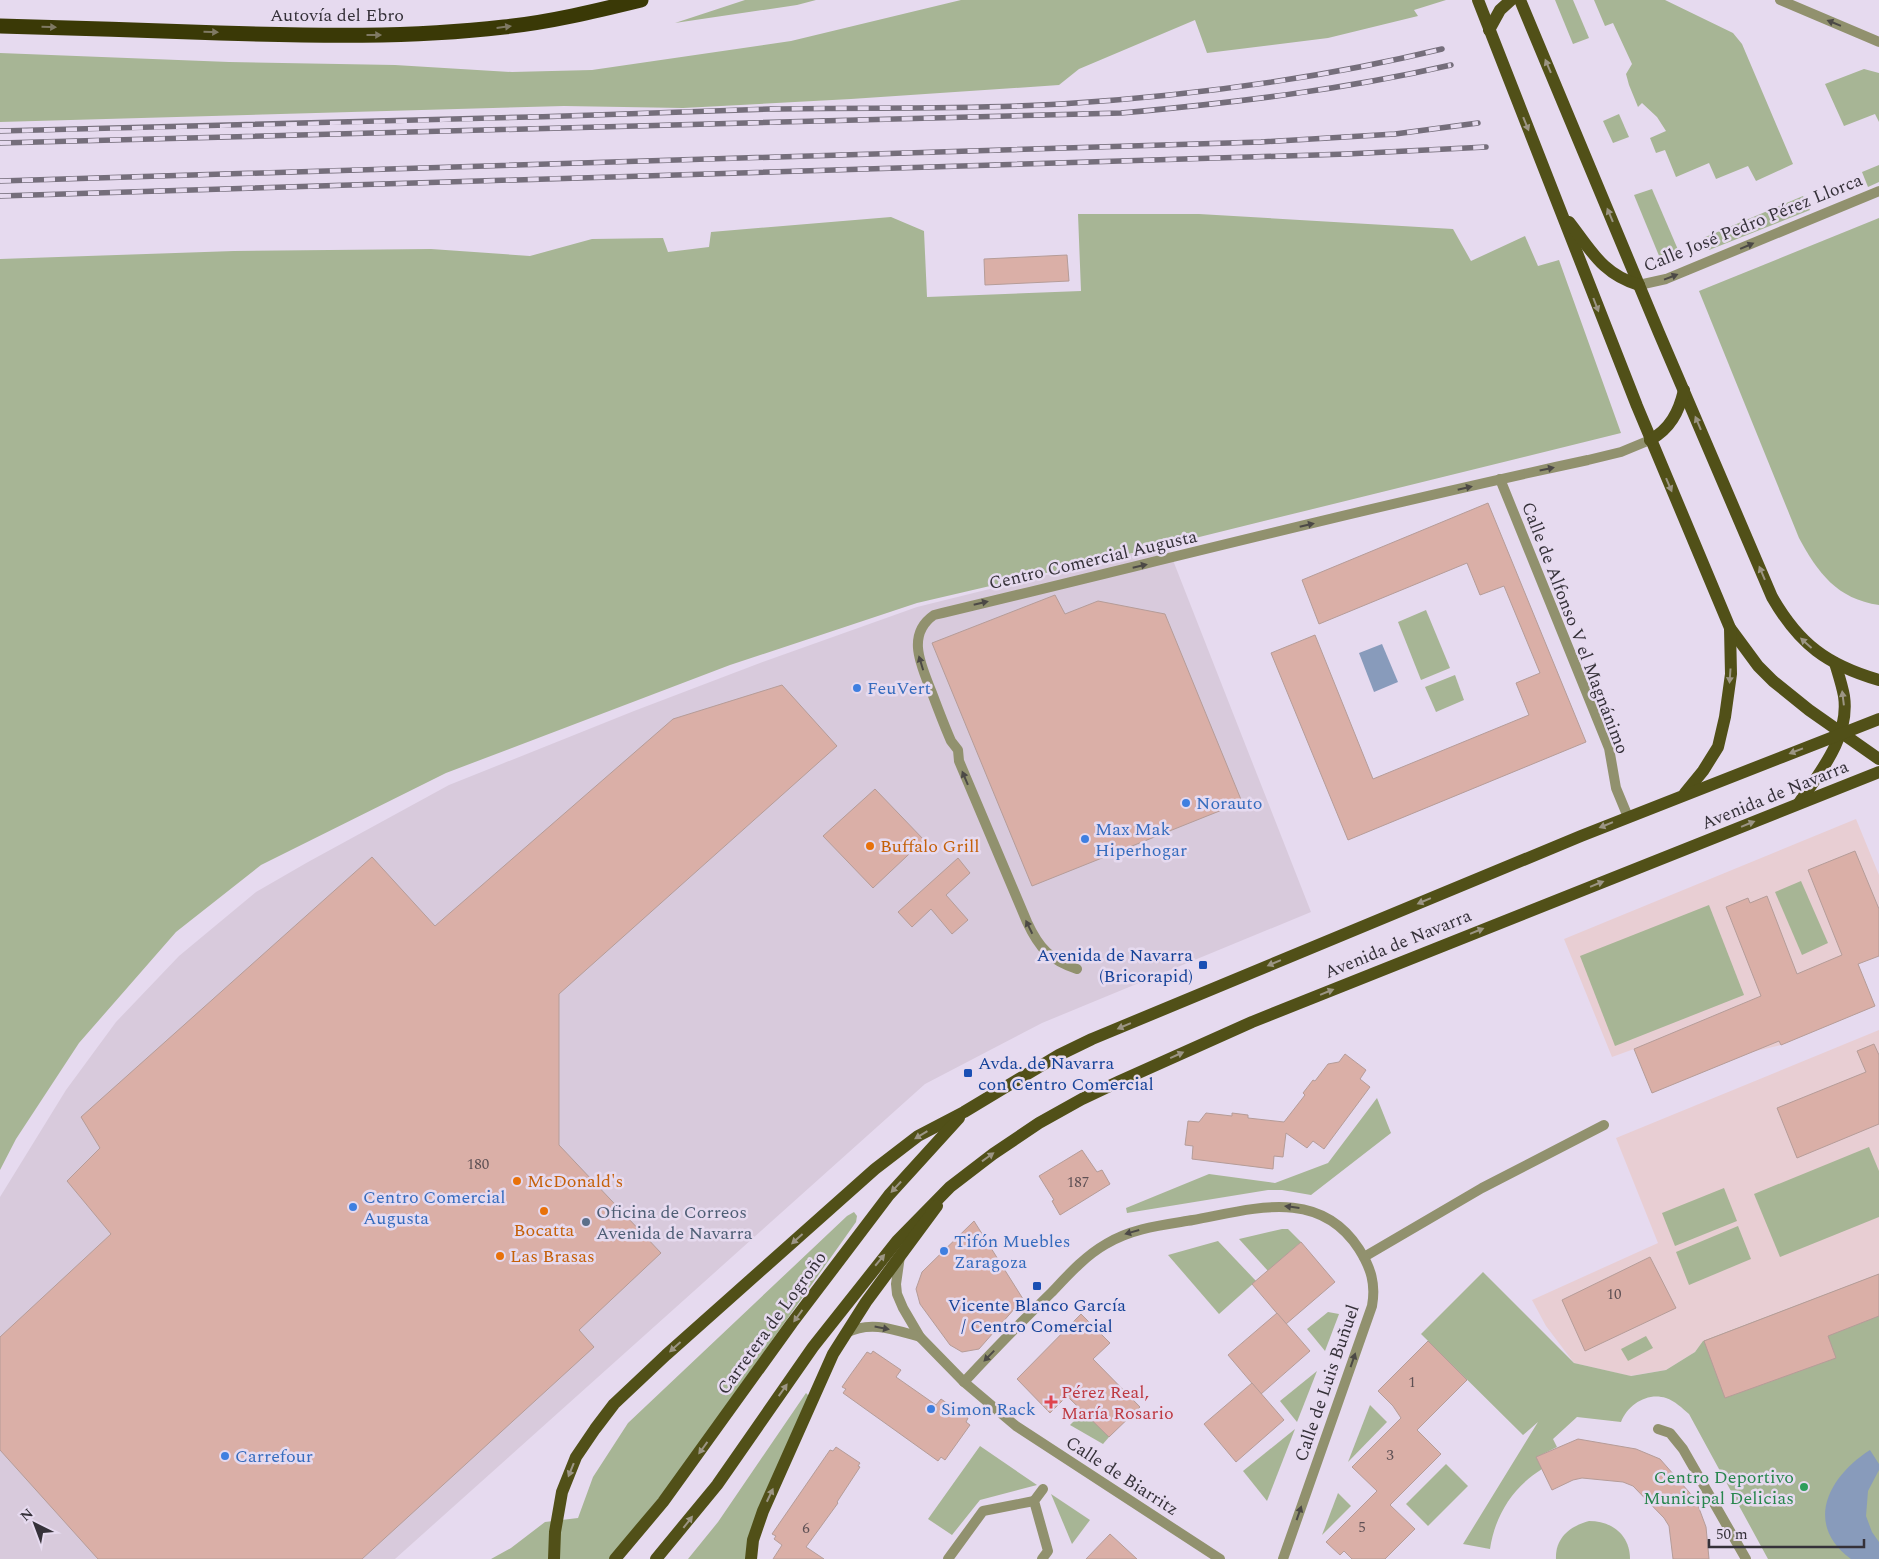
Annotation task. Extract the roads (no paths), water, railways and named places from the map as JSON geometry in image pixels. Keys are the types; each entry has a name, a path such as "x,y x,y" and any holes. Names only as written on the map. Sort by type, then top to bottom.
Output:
{"highway":[{"name":"Autovía del Ebro","path":"0,26 378,36 506,27 575,16 642,0"}],"main road":[{"path":"1478,0 1650,440 1730,628 1758,666 1773,681 1841,734 1879,759"},
{"path":"1489,30 1500,10 1511,0"},
{"path":"1520,0 1772,597 1783,616 1800,637 1814,650 1858,674 1879,680"},
{"path":"1561,212 1596,259 1620,278 1639,285"},
{"path":"1650,440 1664,430 1676,414 1684,390"},
{"path":"1684,794 1703,771 1718,746 1725,717 1731,674 1730,628"},
{"path":"1799,804 1825,765 1841,734 1845,712 1844,696 1835,663"},
{"name":"Avenida de Navarra","path":"964,1112 1017,1079 1092,1039 1684,794 1879,719"},
{"name":"Avenida de Navarra","path":"950,1187 993,1154 1039,1123 1118,1082 1252,1022 1879,772"},
{"path":"554,1559 555,1532 562,1492 576,1457 614,1404 666,1355 875,1170 918,1136 964,1112"},
{"name":"Carretera de Logroño","path":"614,1559 663,1502 877,1210 964,1112"},
{"path":"751,1559 753,1540 763,1511 814,1394 845,1334 950,1187"},
{"path":"656,1559 717,1485 813,1347 878,1262 920,1215 950,1187"}],"street":[{"path":"1780,0 1879,42"},
{"name":"Calle José Pedro Pérez Llorca","path":"1639,285 1666,279 1879,191"},
{"name":"Centro Comercial Augusta","path":"1077,969 1054,959 1034,938 958,761 958,750 950,742 918,653 918,643 926,620 934,615 1260,536 1621,452 1650,440"},
{"name":"Calle de Alfonso V el Magnánimo","path":"1500,480 1609,748 1616,788 1628,817"},
{"path":"1364,1257 1482,1188 1604,1125"},
{"name":"Calle de Luis Buñuel","path":"964,1382 1073,1270 1104,1245 1119,1237 1156,1227 1277,1206 1305,1209 1320,1214 1337,1224 1354,1241 1364,1257 1373,1278 1374,1292 1372,1306 1283,1559"},
{"name":"Calle de Biarritz","path":"900,1256 896,1284 897,1294 903,1308 920,1337 964,1382 1016,1426 1220,1559"},
{"path":"845,1334 861,1327 876,1326 920,1337"},
{"path":"1658,1430 1670,1432 1683,1448 1746,1559"},
{"path":"948,1559 983,1511 1034,1501 1044,1489"},
{"path":"1034,1501 1048,1551 1042,1559"},
{"path":"946,1542 956,1548"}],"water":[{"path":"1382,644 1398,682 1374,692 1359,653"},
{"path":"1870,1450 1879,1464 1879,1470 1868,1491 1866,1516 1872,1532 1879,1542 1879,1559 1851,1559 1836,1545 1828,1531 1825,1516 1827,1501 1833,1487 1843,1473"}],"railway":[{"path":"0,131 770,109 952,108 1061,104 1109,101 1253,85 1348,69 1442,49"},
{"path":"0,143 1121,113 1287,95 1369,82 1451,65"},
{"path":"0,181 1261,142 1395,134 1478,123"},
{"path":"0,196 1347,154 1486,147"}],"place":[{"name":"FeuVert","path":"857,688"},
{"name":"Norauto","path":"1186,803"},
{"name":"Max Mak Hiperhogar","path":"1085,839"},
{"name":"Buffalo Grill","path":"870,846"},
{"name":"Avenida de Navarra (Bricorapid)","path":"1203,965"},
{"name":"Avda. de Navarra con Centro Comercial","path":"968,1073"},
{"name":"McDonald's","path":"517,1181"},
{"name":"Centro Comercial Augusta","path":"353,1207"},
{"name":"Bocatta","path":"544,1211"},
{"name":"Oficina de Correos Avenida de Navarra","path":"586,1222"},
{"name":"Tifón Muebles Zaragoza","path":"944,1251"},
{"name":"Las Brasas","path":"500,1256"},
{"name":"Vicente Blanco García / Centro Comercial","path":"1037,1286"},
{"name":"Pérez Real, María Rosario","path":"1051,1402"},
{"name":"Simon Rack","path":"931,1409"},
{"name":"Carrefour","path":"225,1456"},
{"name":"Centro Deportivo Municipal Delicias","path":"1804,1487"}]}
